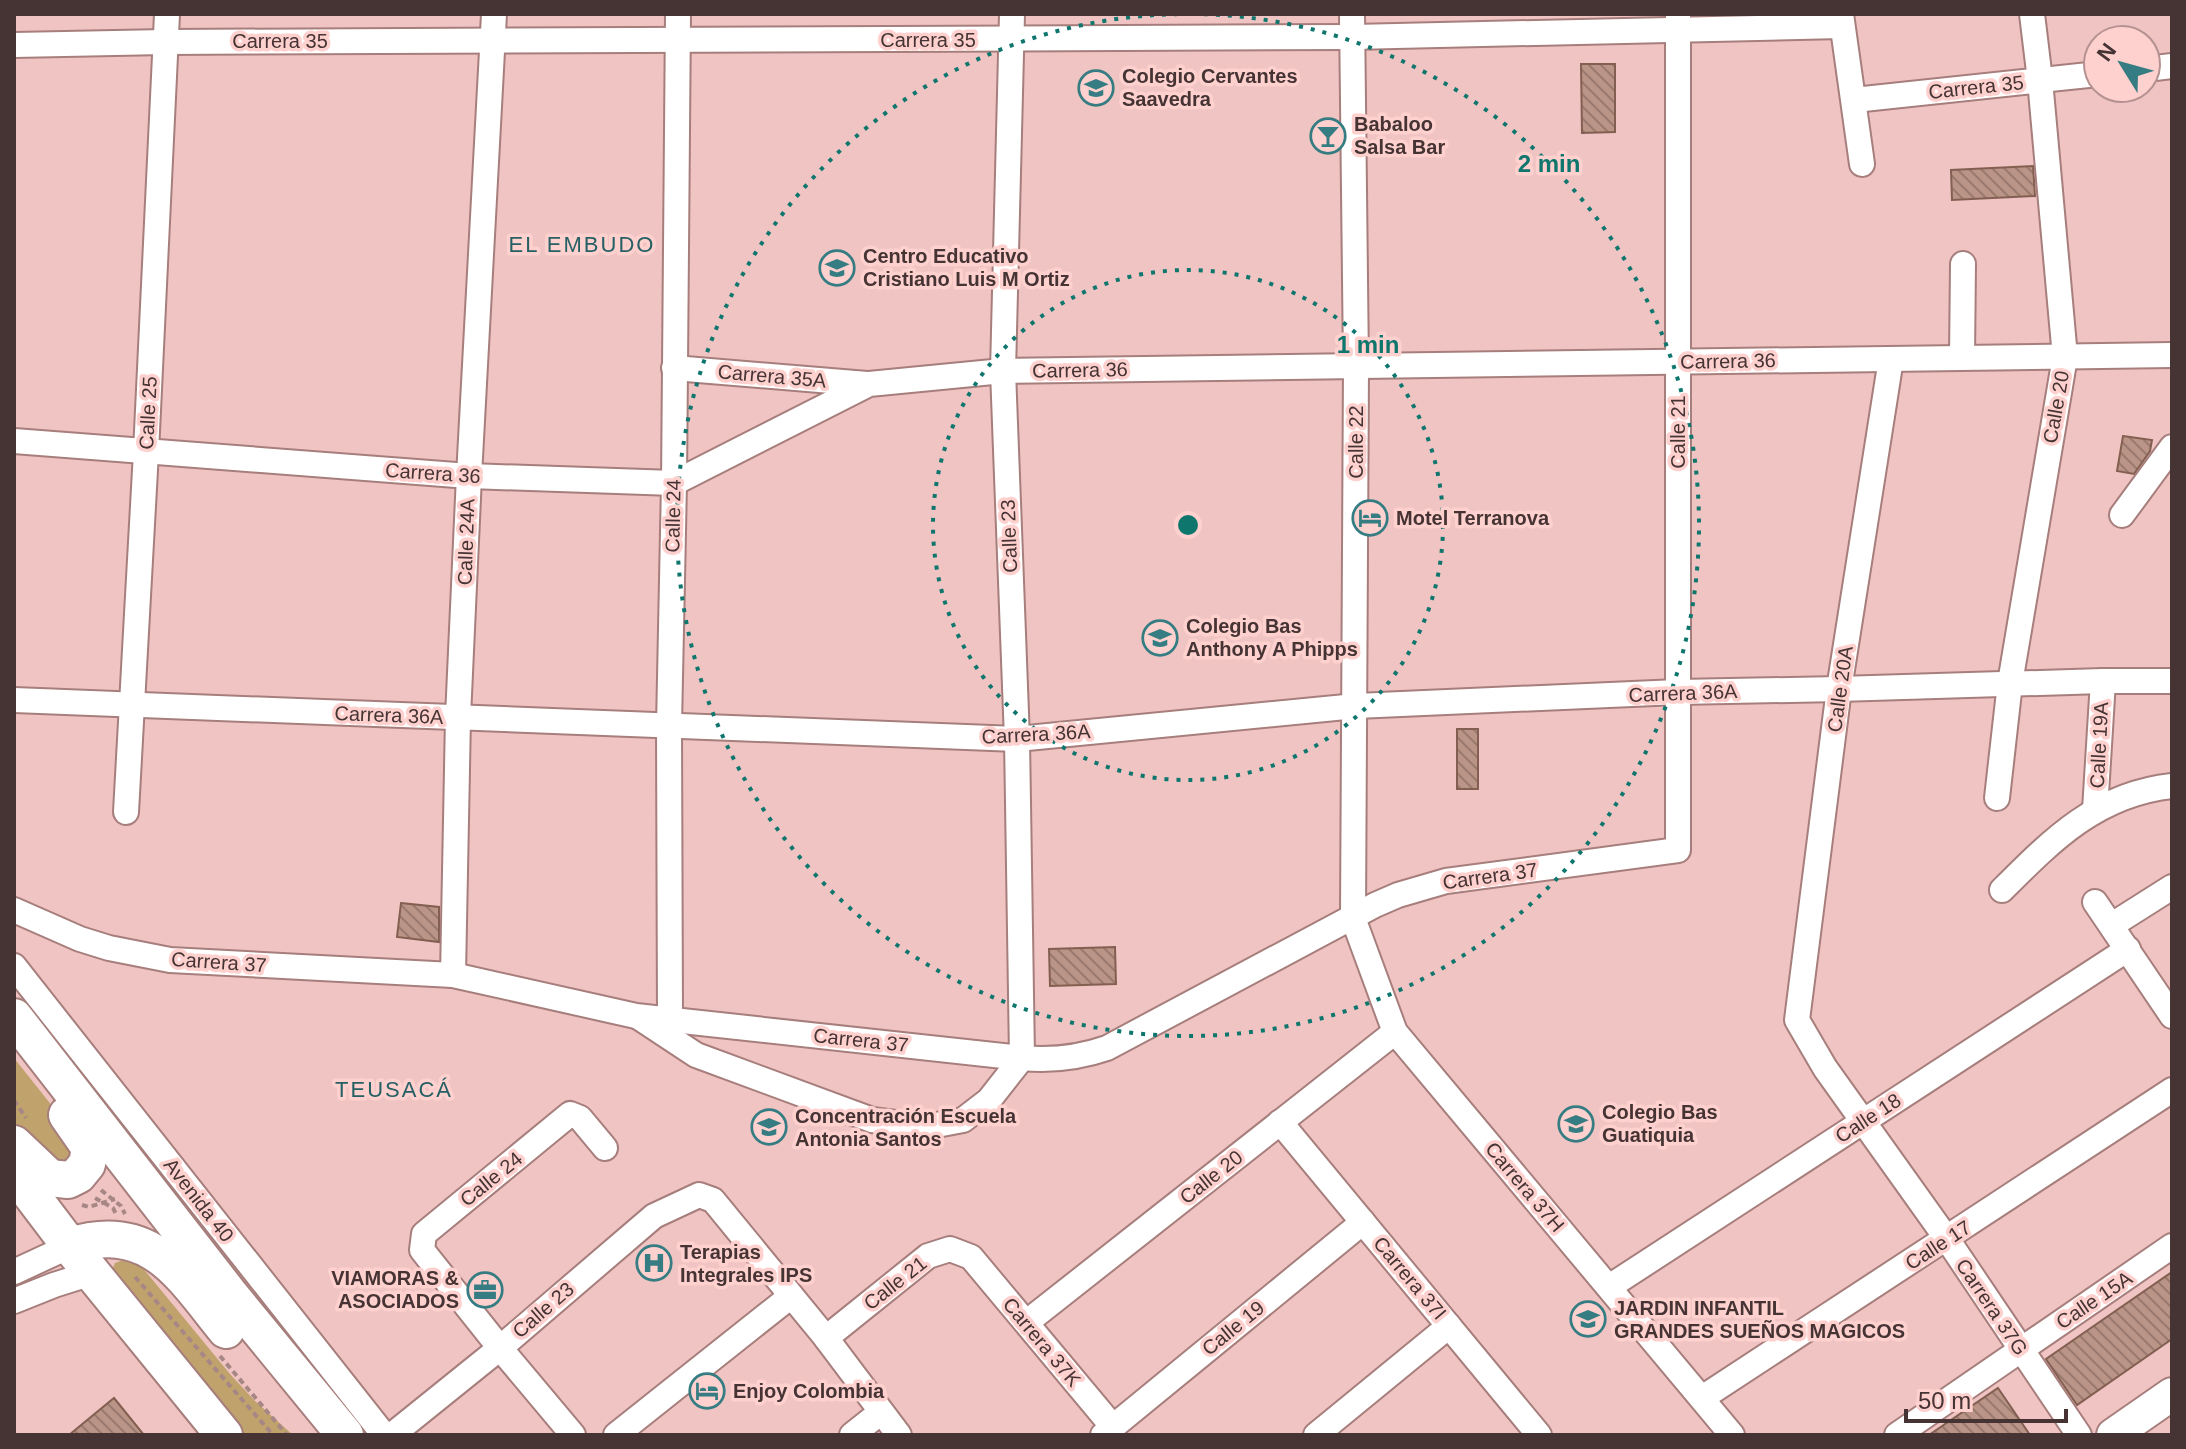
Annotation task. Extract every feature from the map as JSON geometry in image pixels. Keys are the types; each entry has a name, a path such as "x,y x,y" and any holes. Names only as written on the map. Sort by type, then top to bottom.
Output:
{"highway":[{"name":"Avenida 40","path":"14,1017 231,1296 336,1424"},
{"path":"14,1041 16,1053 60,1105 90,1148 87,1164 78,1175 68,1180 50,1178 14,1144"},
{"path":"14,1172 224,1435"},
{"path":"81,1259 87,1241 106,1239 130,1241 155,1252 178,1271 272,1385 336,1424"}],"main road":[{"path":"2113,1435 2172,1394"}],"street":[{"name":"Calle 25","path":"126,812 167,14"},
{"name":"Calle 24A","path":"453,975 458,717 494,14"},
{"name":"Calle 24","path":"670,1019 669,726 678,14"},
{"name":"Calle 23","path":"1012,14 1003,371 1017,739 1022,1058"},
{"name":"Calle 20","path":"1997,798 2010,683 2065,357 2032,14"},
{"name":"Carrera 35","path":"14,45 1011,39 1352,26 1841,20"},
{"path":"1841,20 1862,164"},
{"name":"Calle 21","path":"1678,21 1678,850"},
{"name":"Calle 22","path":"1352,26 1356,366 1353,918"},
{"name":"Carrera 35","path":"1854,100 2082,76"},
{"path":"1962,358 1963,264"},
{"name":"Carrera 36","path":"14,441 469,476 674,483 869,384 1003,371 2172,355"},
{"name":"Calle 20A","path":"1797,1020 1839,689 1891,359"},
{"name":"Carrera 35A","path":"674,368 869,384"},
{"path":"2122,515 2172,447"},
{"name":"Calle 19A","path":"2095,810 2103,681"},
{"path":"2010,683 2172,681"},
{"name":"Carrera 36A","path":"14,700 1017,739 1356,706 1678,692 2010,683"},
{"path":"2002,890 2060,834 2095,810 2135,793 2172,786"},
{"name":"Carrera 37","path":"14,910 80,939 170,960 453,975 636,1016 1056,1060 1107,1048 1398,895 1446,881 1678,850"},
{"path":"2112,925 2172,887"},
{"path":"2095,902 2172,1016"},
{"name":"Carrera 37H","path":"1353,918 1395,1032 1732,1435"},
{"name":"Calle 18","path":"1609,1287 2128,949"},
{"name":"Avenida 40","path":"14,966 384,1435"},
{"path":"636,1016 696,1055 872,1120 926,1127 963,1120 989,1100 1022,1058"},
{"name":"Carrera 37G","path":"1797,1020 1825,1068 1947,1239 2079,1435"},
{"name":"Calle 20","path":"1027,1322 1395,1032"},
{"name":"Calle 17","path":"1702,1398 2172,1090"},
{"name":"Calle 24","path":"500,1348 422,1250 424,1234 570,1114 580,1118 605,1148"},
{"name":"Carrera 37I","path":"1280,1122 1449,1326 1532,1432"},
{"name":"Calle 23","path":"392,1435 500,1348 654,1216 699,1195 713,1200 791,1296"},
{"name":"Calle 19","path":"1108,1431 1363,1222"},
{"name":"Calle 15A","path":"1897,1435 2172,1246"},
{"name":"Calle 21","path":"826,1338 928,1256 950,1249 971,1257"},
{"name":"Carrera 37K","path":"971,1257 1027,1322 1108,1431"},
{"path":"14,1272 81,1259"},
{"path":"14,1301 54,1285 81,1259"},
{"path":"616,1435 791,1296 899,1435"},
{"path":"1316,1435 1449,1326"},
{"path":"500,1348 573,1435"},
{"path":"852,1435 881,1412"}],"path":[{"path":"80,1205 89,1207 113,1200 142,1182"}],"shaded area":[{"path":"14,1058 76,1136 68,1173 39,1158 14,1125"},
{"path":"126,1259 137,1261 230,1374 293,1435 235,1435 109,1277 115,1263"}],"building":[{"path":"1581,64 1615,64 1615,132 1582,133"},
{"path":"2033,166 2035,196 1952,200 1951,170"},
{"path":"2123,436 2152,440 2150,451 2134,474 2117,471"},
{"path":"1457,729 1478,729 1478,789 1457,789"},
{"path":"401,903 439,907 439,942 397,937"},
{"path":"1115,947 1116,984 1050,986 1049,949"},
{"path":"2172,1272 2172,1339 2077,1405 2046,1359"},
{"path":"1998,1388 2030,1435 1929,1435"},
{"path":"114,1398 144,1435 69,1435"}],"place":[{"name":"Colegio Cervantes Saavedra","path":"1096,88"},
{"name":"Babaloo Salsa Bar","path":"1328,136"},
{"name":"Centro Educativo Cristiano Luis M Ortiz","path":"837,268"},
{"name":"Motel Terranova","path":"1370,518"},
{"name":"Colegio Bas Anthony A Phipps","path":"1160,638"},
{"name":"Colegio Bas Guatiquia","path":"1576,1124"},
{"name":"Concentración Escuela Antonia Santos","path":"769,1127"},
{"name":"Terapias Integrales IPS","path":"654,1263"},
{"name":"VIAMORAS & ASOCIADOS","path":"485,1290"},
{"name":"JARDIN INFANTIL GRANDES SUEÑOS MAGICOS","path":"1588,1319"},
{"name":"Enjoy Colombia","path":"707,1391"}],"district":[{"name":"EL EMBUDO","path":"582,244"},
{"name":"TEUSACÁ","path":"394,1089"}]}
